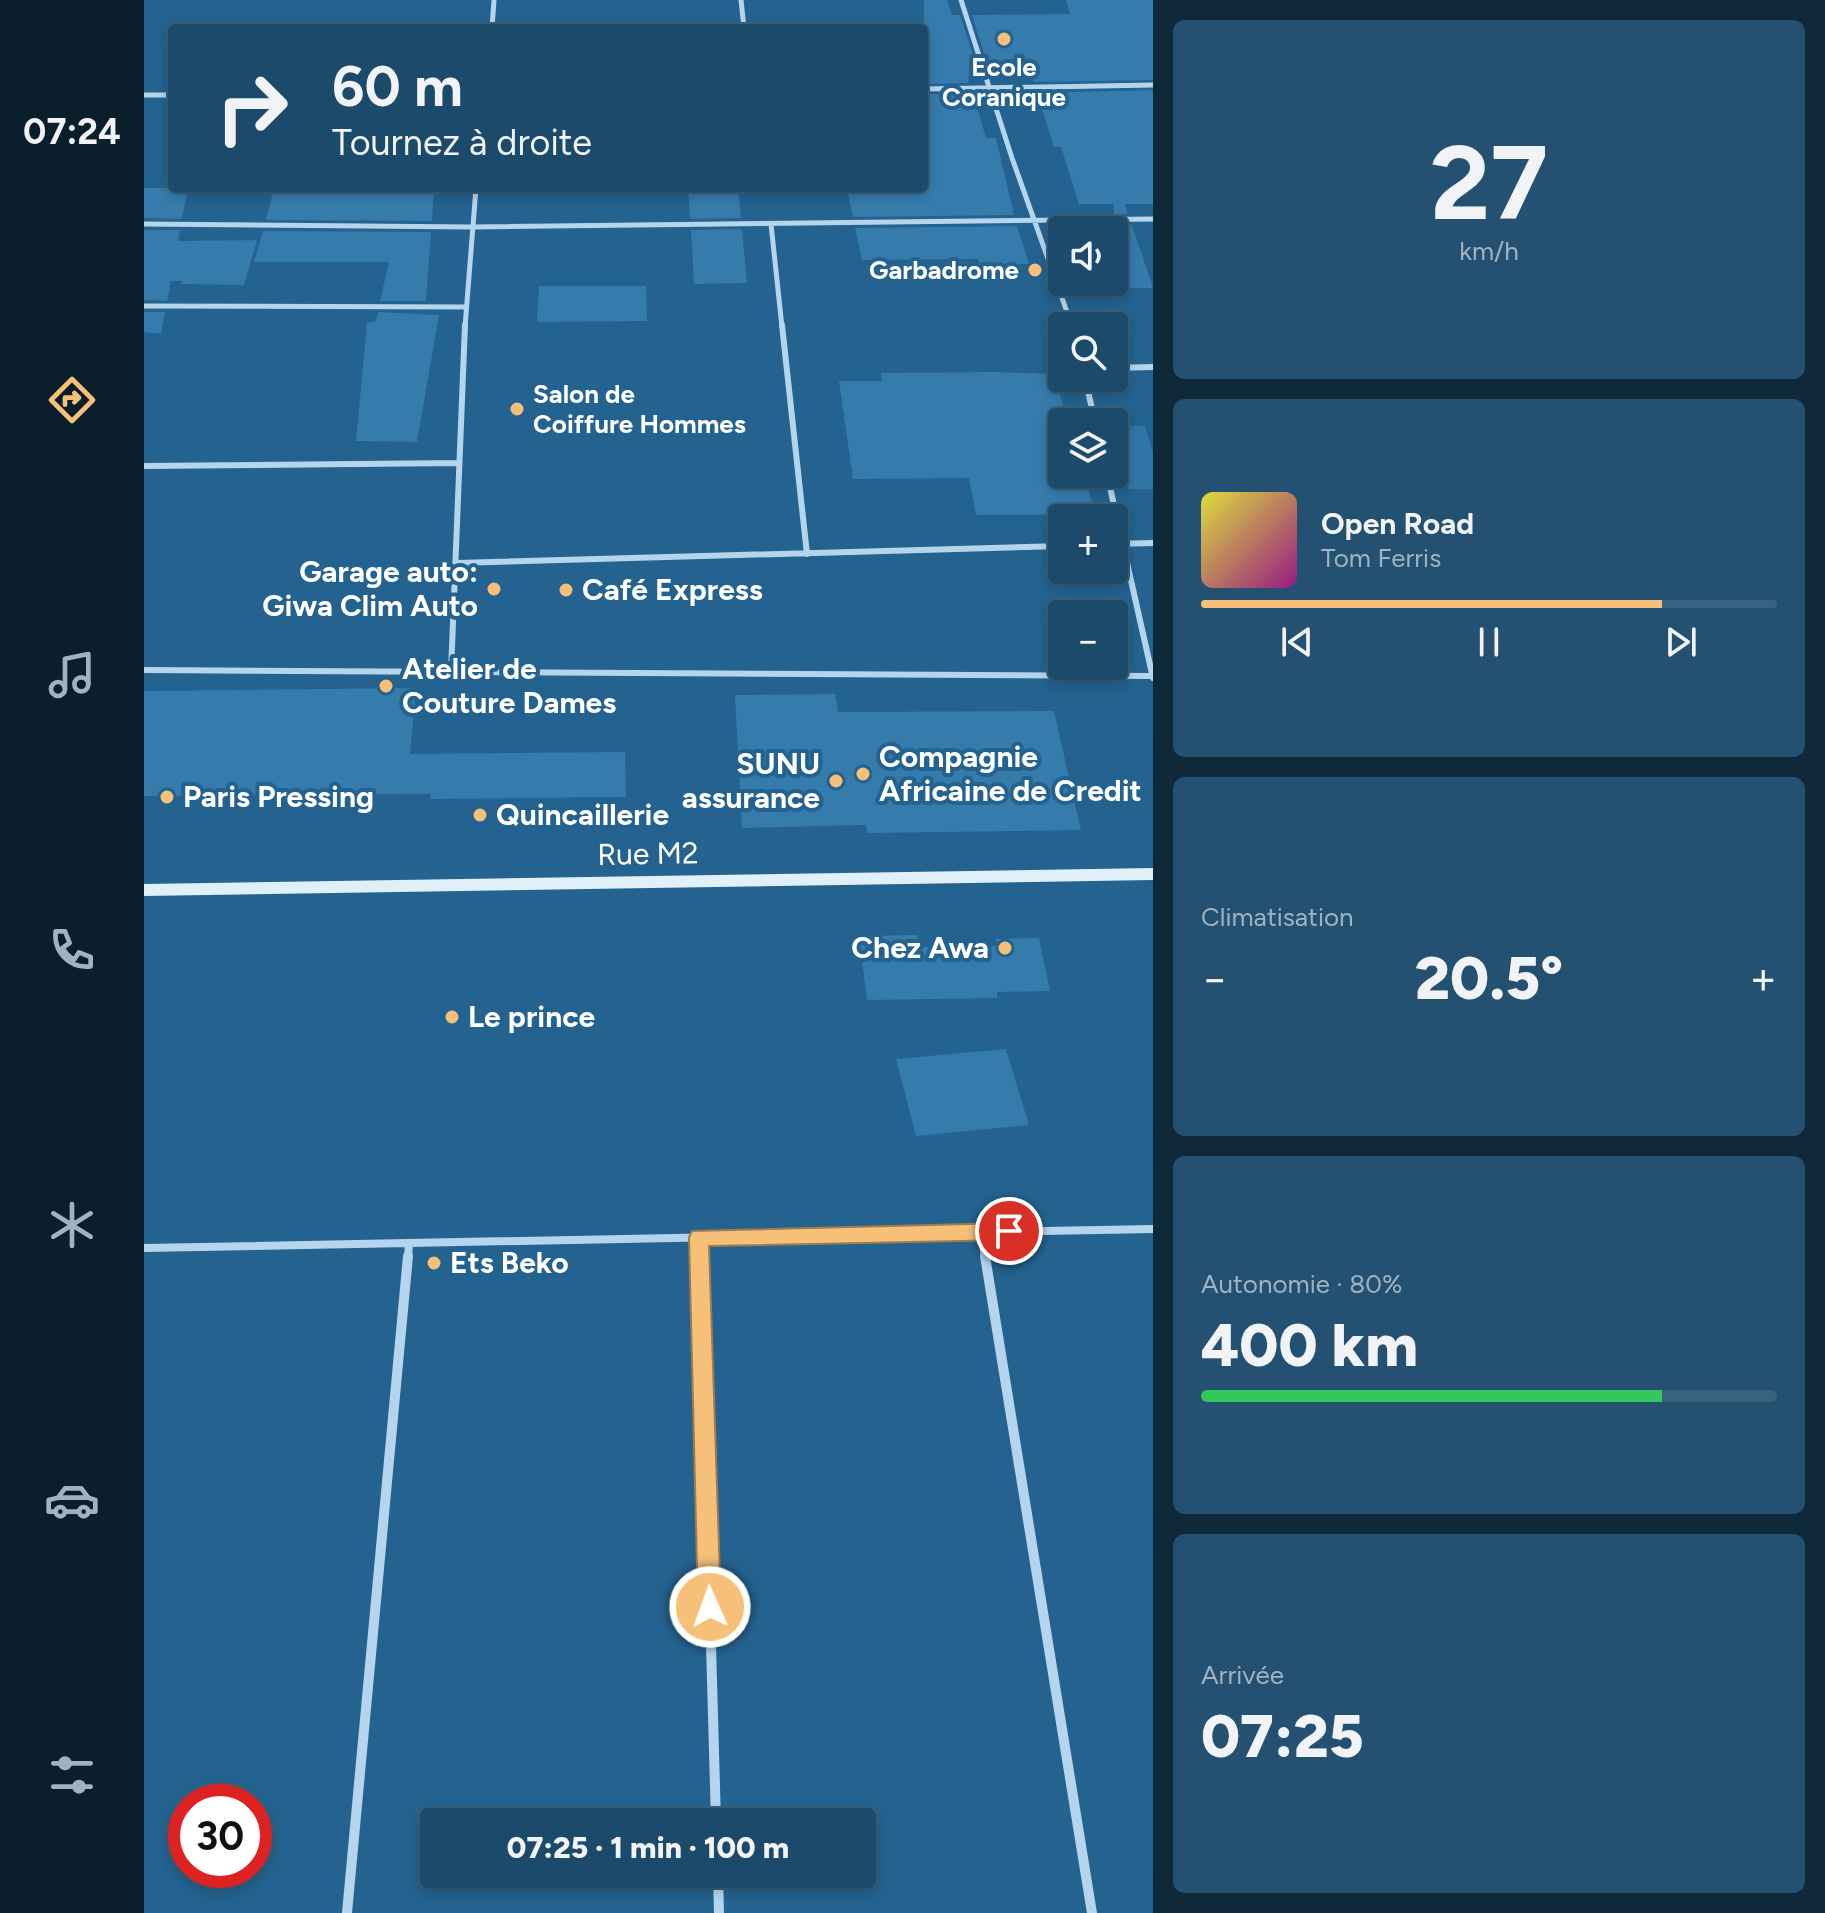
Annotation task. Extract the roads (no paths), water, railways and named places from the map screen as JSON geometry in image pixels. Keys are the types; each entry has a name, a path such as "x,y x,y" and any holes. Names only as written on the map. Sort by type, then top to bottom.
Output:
{"main road":[{"name":"Rue M2","path":"144,890 1153,874"}],"street":[{"path":"492,24 494,0"},
{"path":"741,0 744,24"},
{"path":"961,0 1067,312"},
{"path":"928,89 1153,85"},
{"path":"144,95 168,95"},
{"path":"451,672 466,307 476,192"},
{"path":"144,224 472,227 1153,219"},
{"path":"771,224 807,554"},
{"path":"144,306 466,307"},
{"path":"1128,368 1153,367"},
{"path":"144,466 459,463"},
{"path":"1128,544 1153,543"},
{"path":"457,563 1048,546"},
{"path":"144,670 1153,677 1128,582"},
{"path":"144,1248 1153,1229"},
{"path":"981,1232 1092,1913"},
{"path":"699,1237 716,1808"},
{"path":"347,1913 409,1243"},
{"path":"718,1888 719,1913"}],"place":[{"name":"Ecole Coranique","path":"1004,39"},
{"name":"Garbadrome","path":"1035,270"},
{"name":"Salon de Coiffure Hommes","path":"517,409"},
{"name":"Garage auto: Giwa Clim Auto","path":"494,589"},
{"name":"Café Express","path":"566,590"},
{"name":"Atelier de Couture Dames","path":"386,686"},
{"name":"Compagnie Africaine de Credit","path":"863,774"},
{"name":"SUNU assurance","path":"836,781"},
{"name":"Paris Pressing","path":"167,797"},
{"name":"Quincaillerie","path":"480,815"},
{"name":"Chez Awa","path":"1005,948"},
{"name":"Le prince","path":"452,1017"},
{"name":"Ets Beko","path":"434,1263"}]}
